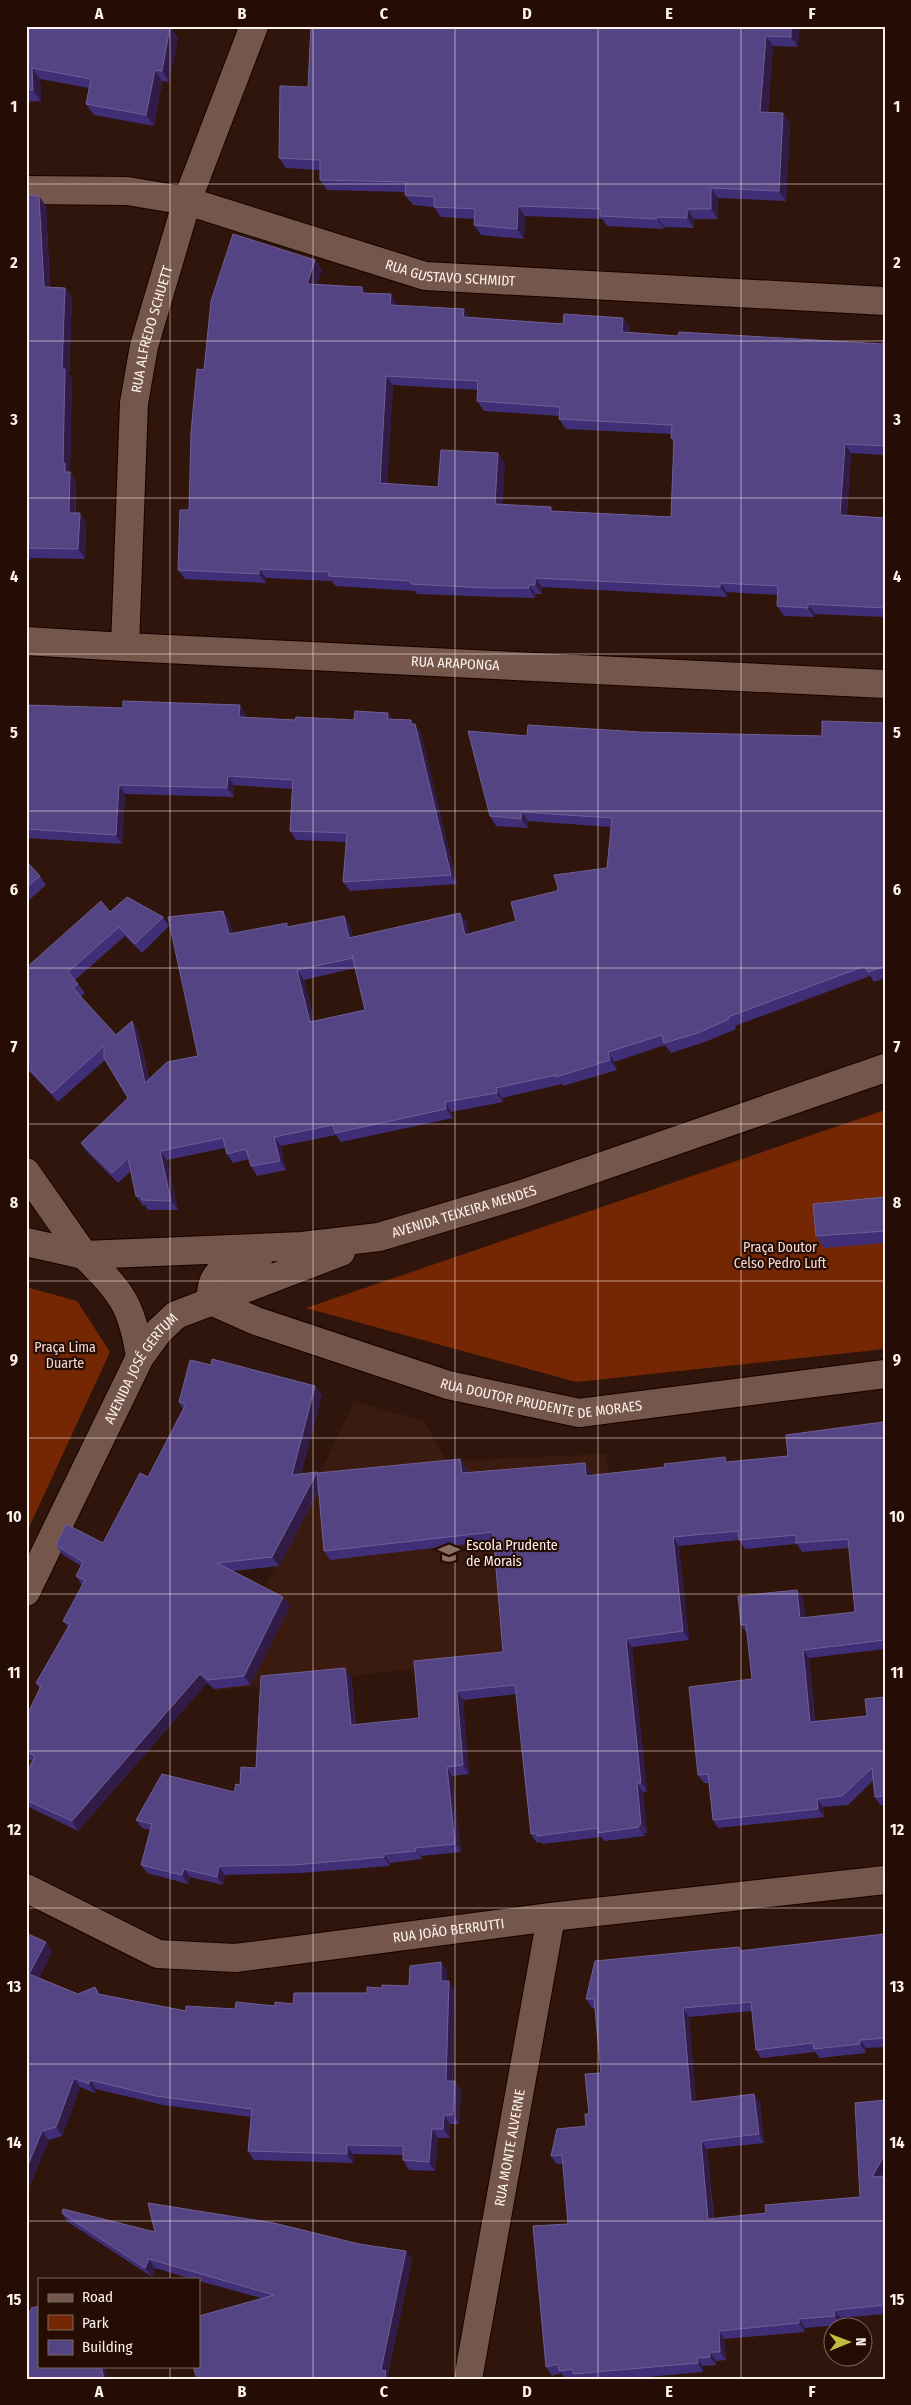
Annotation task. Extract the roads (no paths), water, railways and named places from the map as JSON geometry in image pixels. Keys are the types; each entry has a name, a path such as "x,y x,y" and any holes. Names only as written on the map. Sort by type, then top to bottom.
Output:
{"street":[{"name":"RUA ALFREDO SCHUETT","path":"125,648 134,403 144,346 187,201 254,26"},
{"name":"RUA GUSTAVO SCHMIDT","path":"26,190 127,191 187,201 425,276 885,300"},
{"name":"RUA ARAPONGA","path":"26,641 125,648 885,684"},
{"name":"AVENIDA TEIXEIRA MENDES","path":"26,1242 84,1255 302,1246 379,1237 522,1194 885,1068"},
{"path":"26,1172 84,1255 110,1280 127,1304 136,1329 140,1357"},
{"name":"AVENIDA JOSÉ GERTUM","path":"26,1592 35,1562 140,1357 159,1331 176,1315 379,1237"},
{"path":"211,1301 210,1290 213,1279 221,1270 249,1260 302,1246"},
{"name":"RUA DOUTOR PRUDENTE DE MORAES","path":"211,1301 256,1321 448,1385 579,1413 885,1374"},
{"name":"RUA JOÃO BERRUTTI","path":"26,1888 158,1954 235,1958 551,1918 885,1880"},
{"name":"RUA MONTE ALVERNE","path":"468,2379 551,1918"}],"place":[{"name":"Escola Prudente de Morais","path":"449,1553"}],"park label":[{"name":"Praça Doutor Celso Pedro Luft","path":"780,1256"},
{"name":"Praça Lima Duarte","path":"65,1355"}]}
